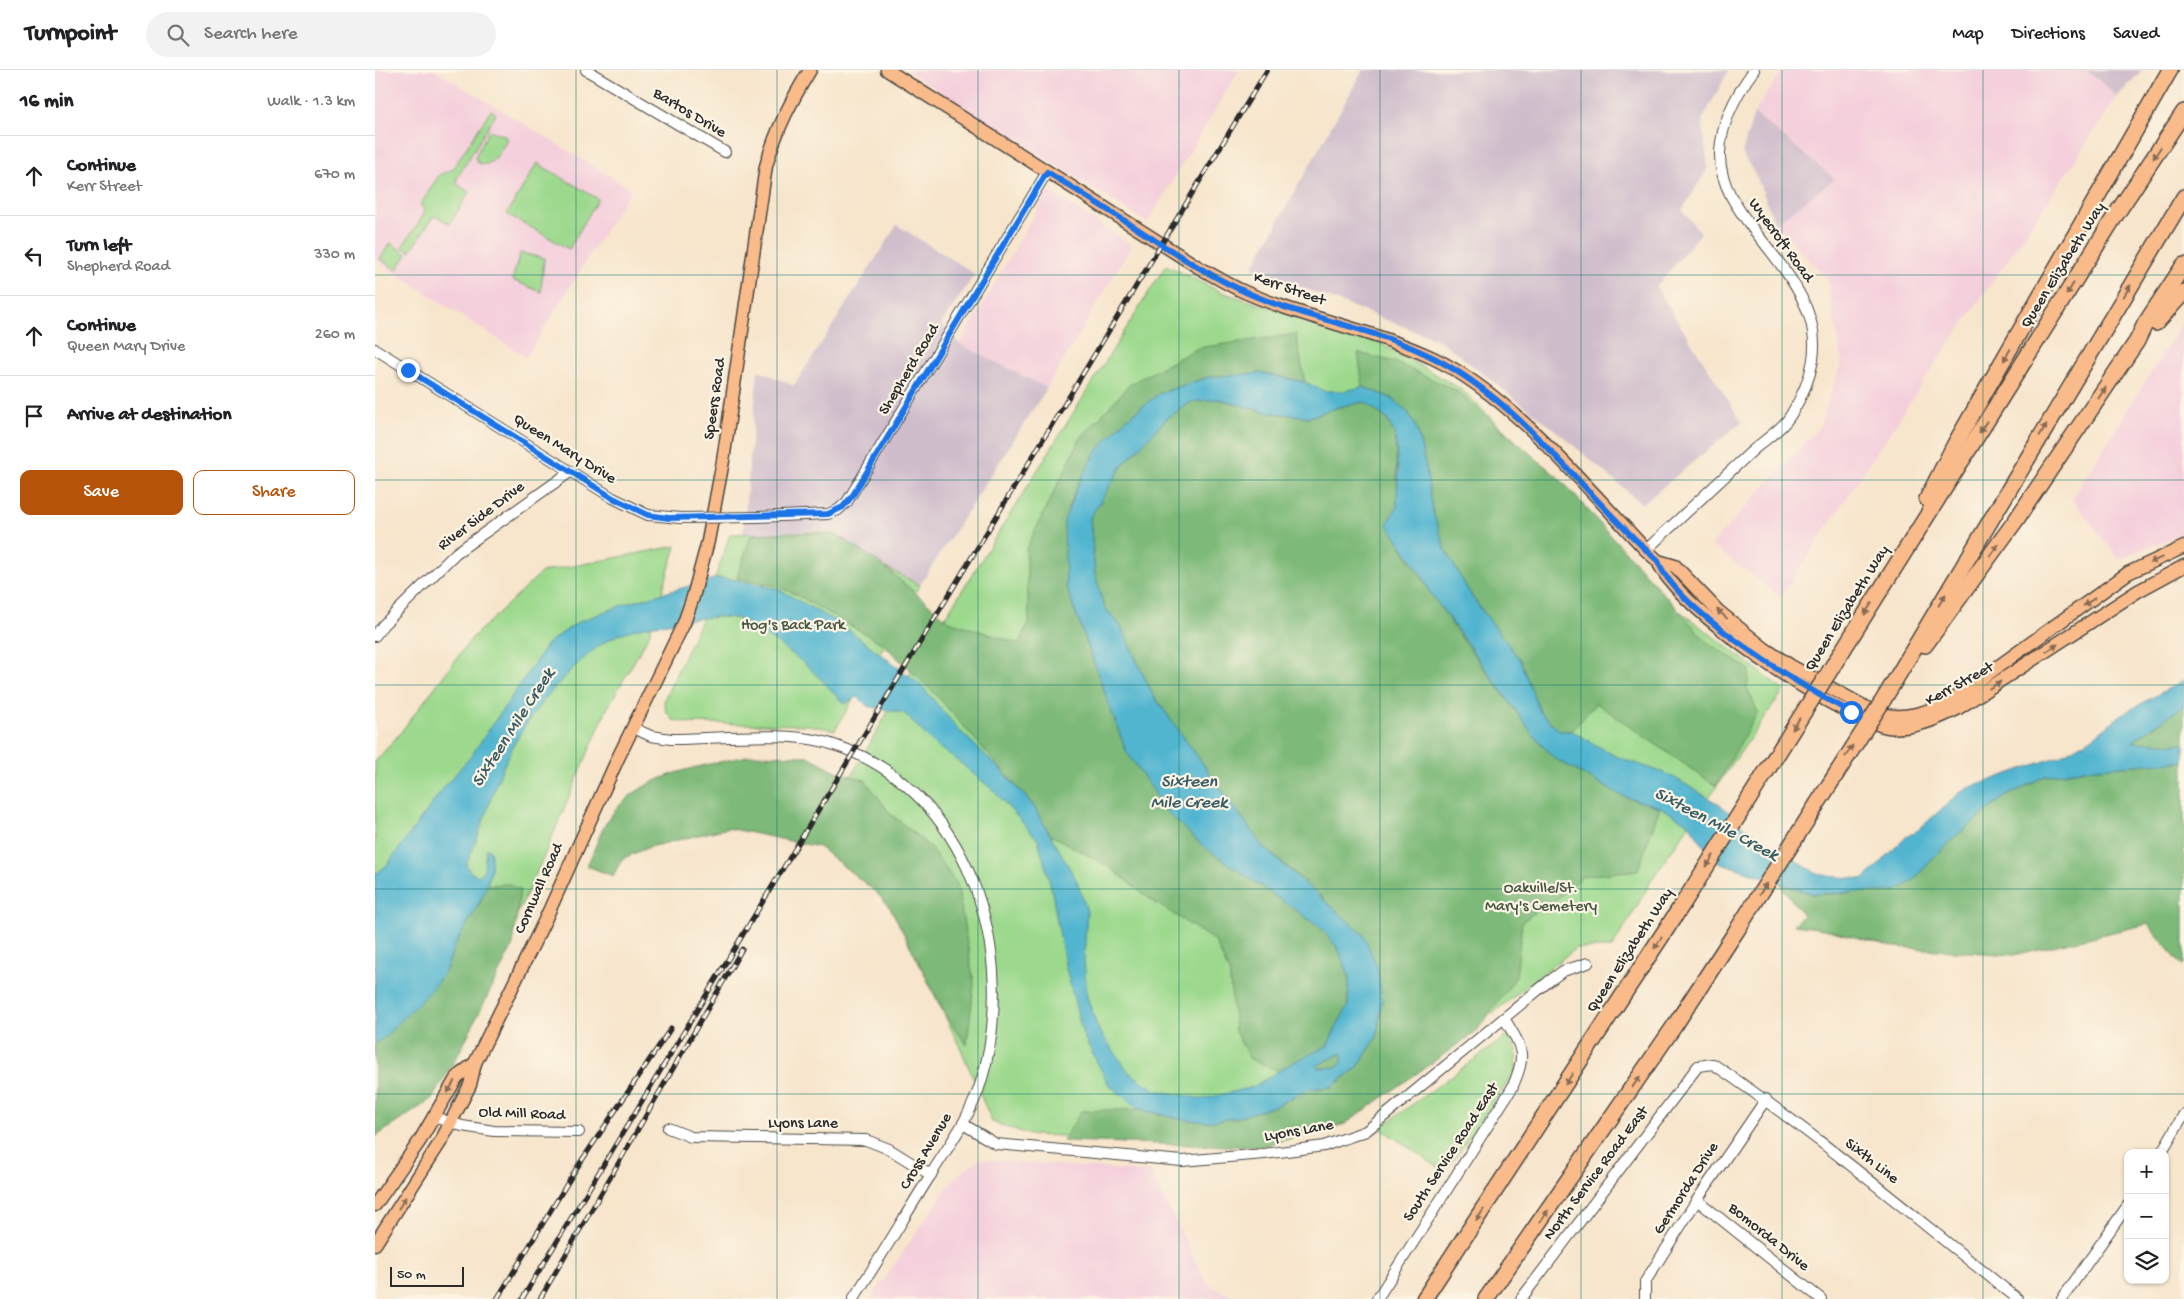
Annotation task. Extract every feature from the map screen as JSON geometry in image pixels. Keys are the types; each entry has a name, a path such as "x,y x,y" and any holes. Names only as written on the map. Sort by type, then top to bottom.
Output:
{"highway":[{"path":"1884,584 1955,444 2170,70"},
{"name":"Queen Elizabeth Way","path":"1424,1299 1684,902 2184,112"},
{"path":"1486,1299 1669,1033 1882,702 2184,197"},
{"path":"1882,702 2016,520 2137,341 2184,265"},
{"path":"2137,341 2153,328 2184,292"}],"main road":[{"name":"Speers Road","path":"633,728 683,623 708,541 723,461 766,166 773,138 787,108 811,70"},
{"name":"Kerr Street","path":"887,70 1198,267 1238,289 1391,340 1435,359 1493,396 1532,432 1646,550 1658,561 1675,566 1718,611 1765,649 1876,713 1889,717 1911,716 1949,702 2128,573 2184,547"},
{"name":"Kerr Street","path":"1658,561 1662,572 1708,619 1787,675 1837,705 1865,719 1889,727 1925,722 1957,709 2138,591 2184,566"},
{"name":"Cornwall Road","path":"375,1244 451,1122 470,1085 475,1063 545,920 633,728"},
{"name":"Cornwall Road","path":"375,1205 434,1117 457,1077 475,1063"}],"street":[{"name":"Wyecroft Road","path":"1646,550 1791,415 1808,383 1813,363 1814,336 1807,305 1789,274 1745,220 1729,195 1723,174 1720,153 1724,128 1739,90 1754,70"},
{"name":"Bartos Drive","path":"590,71 725,152"},
{"name":"Shepherd Road","path":"756,517 828,514 838,510 847,502 1047,172"},
{"name":"Queen Mary Drive","path":"375,349 570,472 642,513 660,518 756,517"},
{"name":"River Side Drive","path":"375,636 383,625 456,552 570,472"},
{"name":"Cross Avenue","path":"633,728 658,738 796,738 830,743 851,751 888,771 919,798 949,837 975,886 986,919 995,988 993,1022 980,1083 963,1124 853,1299"},
{"name":"Lyons Lane","path":"963,1124 996,1144 1182,1161 1324,1146 1366,1131 1563,971 1587,963"},
{"name":"South Service Road East","path":"1377,1299 1512,1088 1523,1064 1519,1044 1504,1018"},
{"name":"Sixth Line","path":"1698,1066 1713,1064 1766,1099 1921,1219 2018,1299"},
{"name":"North Service Road East","path":"1521,1299 1698,1066"},
{"name":"Germorda Drive","path":"1645,1299 1645,1282 1697,1200 1766,1099"},
{"path":"2163,1149 2184,1114"},
{"name":"Old Mill Road","path":"434,1117 494,1131 579,1132"},
{"name":"Lyons Lane","path":"668,1128 691,1137 866,1140 889,1149 931,1175"},
{"name":"Bomorda Drive","path":"1697,1200 1821,1299"},
{"path":"2062,1299 2124,1211"}],"shaded area":[{"path":"375,70 435,70 631,189 526,357 375,260"},
{"path":"906,70 1239,70 1147,223"},
{"path":"1363,70 1729,70 1702,120 1708,168 1682,210 1701,233 1656,287 1742,422 1642,504 1559,433 1441,341 1252,268"},
{"path":"1783,70 2087,70 2117,97 2021,241 1943,352 1781,597 1711,545 1820,426 1842,361 1826,277 1775,224 1835,179 1754,113"},
{"path":"2087,70 2142,70 2117,97"},
{"path":"1754,113 1835,179 1775,224 1758,180 1742,153"},
{"path":"1048,191 1132,245 1047,388 960,344"},
{"path":"897,225 975,274 941,324 960,344 1047,388 920,585 842,546 743,534 758,370 794,386"},
{"path":"2184,320 2184,533 2119,559 2072,499"},
{"path":"980,1159 1150,1172 1207,1283 1235,1299 871,1299 954,1178"}],"green space":[{"path":"491,110 496,114 457,178 457,184 469,192 450,224 436,216 432,218 410,252 402,247 423,216 424,209 420,205 439,175 452,170"},
{"path":"489,130 504,135 507,139 492,162 482,164 477,162 475,157"},
{"path":"537,163 598,199 569,249 507,214"},
{"path":"390,243 407,254 397,270 380,259"},
{"path":"520,253 544,258 541,292 512,280"},
{"name":"Oakville/St. Mary's Cemetery","path":"1166,265 1221,292 1382,344 1461,389 1548,472 1644,584 1784,690 1649,883 1612,948 1576,948 1493,1013 1482,1005 1248,1142 1031,1135 992,1122 960,1047 871,865 820,831 906,680"},
{"path":"1296,334 1305,382 1261,373 1208,377 1160,393 1097,451 1079,482 1068,508 1066,586 1126,751 1148,782 1274,893 1327,932 1337,947 1349,975 1348,1005 1327,1046 1280,1071 1250,1059 1235,1032 1229,972 1215,941 1150,899 1108,866 1049,834 1033,805 935,694 883,644 795,594 777,586 737,578 751,535 793,532 837,535 877,561 949,621 1019,644 1029,622 1026,549 1080,439 1130,384 1198,348"},
{"path":"1358,353 1395,362 1457,391 1560,479 1707,642 1750,670 1747,688 1758,712 1716,786 1596,703 1572,731 1560,731 1540,712 1520,660 1472,597 1446,551 1432,509 1426,468 1417,429 1408,412 1392,398 1363,387"},
{"name":"Oakville/St. Mary's Cemetery","path":"1219,399 1265,412 1309,417 1342,406 1365,402 1387,419 1395,435 1400,545 1457,632 1532,733 1554,758 1622,796 1660,807 1638,870 1583,876 1555,901 1540,908 1522,922 1516,977 1477,1031 1345,1124 1259,1147 1063,1141 1081,1111 1139,1109 1180,1119 1236,1118 1275,1106 1308,1089 1332,1087 1357,1068 1377,1037 1382,1000 1377,966 1319,893 1263,847 1153,695 1120,625 1104,607 1095,574 1090,518 1123,465 1166,419 1191,402"},
{"name":"Hog's Back Park","path":"822,532 842,546 920,585 835,730 808,725 690,723 673,720 666,711 664,700 701,620 730,534"},
{"path":"676,546 649,635 607,709 540,865 481,992 375,1129 375,762 401,732 472,638 542,572"},
{"path":"2184,706 2184,744 2133,743 2137,738"},
{"path":"752,755 808,756 836,771 865,780 890,813 929,846 957,884 974,983 967,1045 948,1019 891,909 876,892 819,847 728,828 649,847 622,859 613,876 587,866 601,832 612,814 625,800 641,789 658,780 695,767"},
{"path":"2184,761 2184,964 2182,966 2148,924 2014,955 1894,947 1824,929 1794,925 1803,915 1780,884 1813,894 1841,894 1912,882 1929,862 1955,837 2003,798 2045,776 2085,769"},
{"path":"509,884 520,890 513,945 460,1051 432,1099 375,1137 375,1044 385,1037 446,970 453,949 480,904 486,885"},
{"path":"1508,1035 1517,1051 1515,1072 1445,1172 1380,1128"},
{"path":"1343,1053 1342,1062 1338,1067 1318,1068 1316,1065"}],"water":[{"name":"Sixteen Mile Creek","path":"1261,373 1305,382 1324,391 1343,391 1363,387 1391,398 1408,412 1417,429 1426,468 1432,509 1446,551 1472,597 1520,660 1540,712 1560,731 1572,731 1615,756 1670,775 1722,806 1744,827 1814,872 1828,876 1864,879 1906,837 1918,830 1963,790 2062,755 2093,737 2121,715 2184,680 2184,706 2133,742 2184,744 2184,761 2085,769 2045,776 2003,798 1955,837 1929,862 1912,882 1896,891 1813,894 1713,860 1689,824 1660,807 1622,796 1554,758 1532,733 1429,591 1423,577 1387,524 1397,507 1398,473 1395,435 1387,419 1365,402 1342,406 1309,417 1265,412 1219,399 1191,402 1166,419 1123,465 1090,518 1095,574 1104,607 1120,625 1153,695 1263,847 1363,934 1377,966 1382,1000 1377,1037 1357,1068 1331,1087 1308,1089 1275,1106 1236,1118 1206,1122 1180,1119 1139,1109 1109,1085 1083,1035 1065,964 1051,887 1038,840 993,790 952,756 935,745 904,713 867,706 858,697 844,704 815,674 786,649 745,621 725,617 660,624 623,633 594,650 578,663 549,694 525,725 509,754 466,865 471,873 480,876 484,869 486,849 490,850 490,876 480,901 454,948 441,977 427,995 385,1037 375,1044 375,875 387,865 445,786 471,756 548,643 578,622 622,605 717,578 733,579 778,589 841,624 921,685 958,729 1001,770 1033,805 1077,881 1087,911 1084,959 1087,997 1099,1031 1129,1072 1155,1090 1203,1099 1253,1087 1290,1064 1327,1046 1348,1005 1349,975 1337,947 1320,927 1204,847 1169,814 1126,751 1066,586 1064,521 1079,482 1097,451 1125,420 1160,393 1209,377","holes":["1342,1053 1342,1062 1338,1067 1318,1068 1316,1066"]}],"railway":[{"path":"522,1299 1267,70"},
{"path":"540,1299 742,949"},
{"path":"497,1299 576,1169 671,1028"}],"route":[{"path":"408,370 613,498 653,517 828,514 843,507 853,495 1047,172 1198,267 1238,289 1391,340 1435,359 1493,396 1532,432 1658,561 1662,572 1708,619 1787,675 1851,712"}]}
